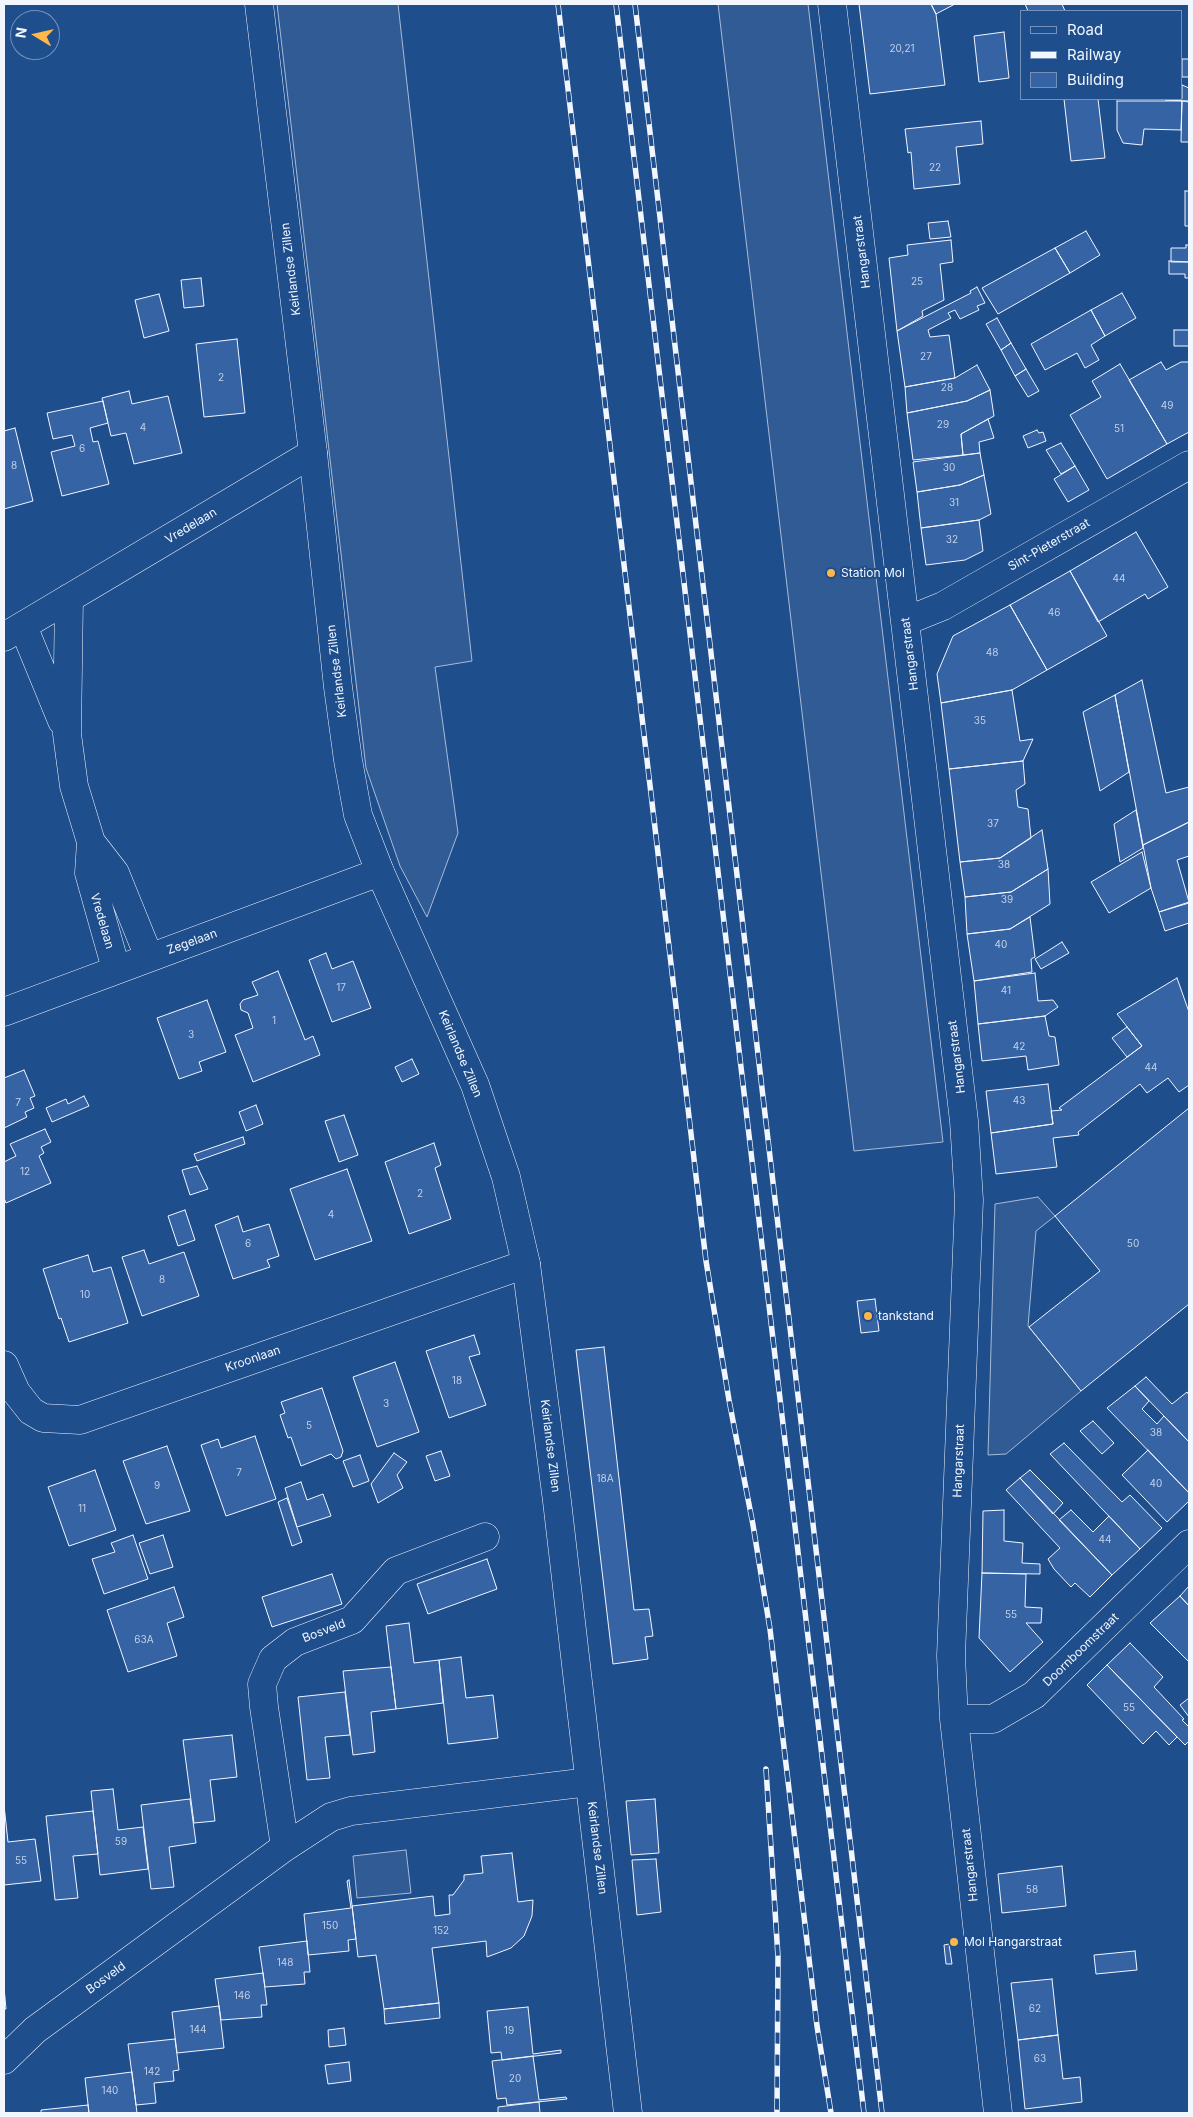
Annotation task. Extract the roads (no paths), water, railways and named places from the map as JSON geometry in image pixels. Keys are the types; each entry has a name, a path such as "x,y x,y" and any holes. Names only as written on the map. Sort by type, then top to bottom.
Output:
{"street":[{"name":"Keirlandse Zillen","path":"259,4 348,760 358,815 380,872 475,1085 506,1177 526,1264 556,1492 628,2113"},
{"name":"Hangarstraat","path":"832,4 964,1121 969,1200 951,1656 954,1719 998,2113"},
{"name":"Vredelaan","path":"67,734 13,632 313,453"},
{"name":"Sint-Pieterstraat","path":"906,621 943,606 1189,465"},
{"name":"Vredelaan","path":"69,598 67,734 74,786 91,842 89,873 116,969"},
{"name":"Vredelaan","path":"91,842 115,873 149,957"},
{"name":"Zegelaan","path":"4,1012 380,872"},
{"name":"Kroonlaan","path":"4,1365 16,1392 31,1411 43,1418 80,1420 526,1264"},
{"name":"Bosveld","path":"285,1848 262,1684 273,1659 295,1642 352,1620 396,1570 485,1537"},
{"name":"Doornboomstraat","path":"954,1719 993,1719 1034,1695 1189,1544"},
{"name":"Bosveld","path":"4,2060 35,2030 285,1848 331,1817 351,1811 589,1782"}],"railway":[{"path":"558,4 706,1261 770,1629 817,2026 831,2113"},
{"path":"616,4 864,2113"},
{"path":"635,4 882,2113"},
{"path":"766,1769 778,1957 777,2113"}],"place":[{"name":"Station Mol","path":"831,573"},
{"name":"tankstand","path":"868,1316"},
{"name":"Mol Hangarstraat","path":"954,1942"}]}
